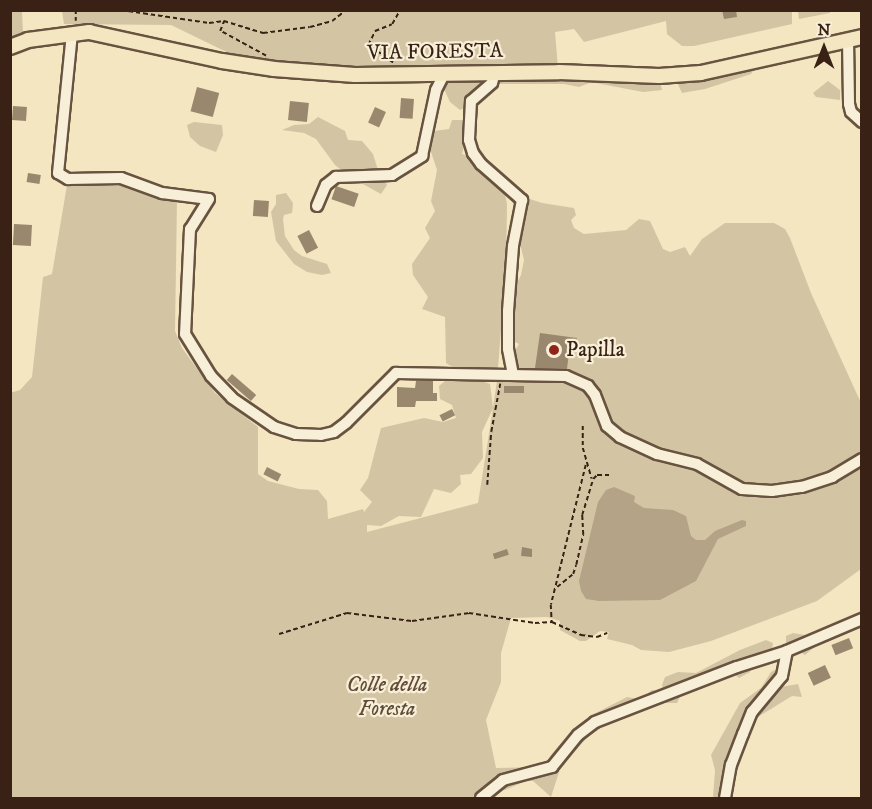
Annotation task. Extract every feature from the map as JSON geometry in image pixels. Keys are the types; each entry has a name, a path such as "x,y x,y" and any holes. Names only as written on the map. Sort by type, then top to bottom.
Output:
{"main road":[{"name":"VIA FORESTA","path":"10,47 28,40 76,33 107,35 222,61 268,68 356,75 495,72 659,76 701,73 855,38"}],"street":[{"path":"76,33 58,174 68,179 121,178 162,193 209,199 190,229 185,334 211,375 232,398 274,427 296,434 321,435 334,432 396,373 566,376 579,380 595,394 607,426 620,437 648,451 697,464 742,489 772,490 802,487 832,477 861,459"},
{"path":"855,38 849,104 851,112 861,122"},
{"path":"317,206 326,184 336,177 392,175 422,156 436,90 445,72"},
{"path":"495,72 492,83 471,101 469,140 473,153 481,164 522,200 513,246 508,311 509,375"},
{"path":"481,798 503,780 552,766 578,735 595,722 737,667 787,651 861,619"},
{"path":"725,798 731,765 752,712 782,676 787,651"}],"path":[{"path":"76,10 76,33"},
{"path":"121,10 209,23 224,21 263,33 310,27 332,21 346,10"},
{"path":"400,10 392,24 375,31 368,45 408,74"},
{"path":"224,21 220,31 267,57 268,68"},
{"path":"486,485 491,432 500,382 509,375"},
{"path":"583,426 586,465 593,479"},
{"path":"552,622 552,605 586,465"},
{"path":"556,587 566,581 576,564 583,535 582,515 593,479 597,475 609,475"},
{"path":"279,634 346,613 412,621 469,613 535,623 552,622 581,635 597,637 607,633"}],"green space":[{"path":"11,10 22,11 23,33 11,39"},
{"path":"792,10 792,24 694,46 682,46 667,34 666,21 584,42 574,29 555,32 558,68 426,69 276,65 241,59 171,25 64,24 62,11"},
{"path":"798,11 830,11 830,13 799,19"},
{"path":"745,65 755,68 751,74 705,89 682,93 677,82 679,78"},
{"path":"581,73 589,83 579,87 564,84 481,84 472,91 467,107 460,110 450,102 444,89 427,81 431,76"},
{"path":"596,76 660,82 662,90 643,92 596,83"},
{"path":"828,81 840,90 840,100 816,97 813,93"},
{"path":"318,117 345,131 348,140 362,141 373,154 378,170 387,185 381,194 350,177 335,165 316,139 304,133 282,130 294,125 309,124"},
{"path":"452,120 464,120 465,141 462,154 469,156 504,190 507,204 506,268 498,368 454,368 446,363 445,317 422,309 428,297 413,275 412,264 430,238 425,228 435,211 431,201 437,170 428,143 434,131 449,129"},
{"path":"194,122 222,125 223,135 216,152 200,146 190,137 187,125"},
{"name":"Colle della Foresta","path":"122,184 177,200 175,331 182,348 215,393 258,427 258,474 268,481 299,489 318,490 327,501 328,519 363,509 364,512 372,502 360,490 368,478 381,428 424,418 443,422 456,418 452,405 440,399 439,386 451,376 471,377 490,384 493,408 497,381 519,344 515,342 509,327 513,292 521,275 524,260 518,235 521,217 511,200 516,190 524,197 542,203 574,208 576,215 571,220 574,228 584,234 626,230 639,219 650,221 663,249 670,252 685,247 690,256 702,239 725,223 774,223 785,229 790,238 811,293 861,403 861,569 817,601 711,641 669,652 641,650 632,645 607,639 609,632 600,631 586,641 580,641 560,630 560,621 547,617 511,618 501,653 501,682 486,720 496,768 536,767 548,764 551,755 574,728 592,715 627,697 639,699 641,706 598,726 561,766 551,797 533,781 526,781 505,790 486,786 483,798 11,798 10,393 20,390 32,377 43,277 52,274 67,185","holes":["493,408 478,503 367,532 367,525 381,526 399,516 421,517 434,489 451,493 461,484 460,475 471,474 483,458 482,432"]},
{"path":"286,193 293,203 292,213 284,215 283,219 285,236 294,250 302,256 327,264 331,273 322,275 307,272 294,264 276,241 271,212 276,204 276,195"},
{"path":"793,633 805,635 817,645 805,655 786,643 786,636"},
{"path":"766,640 773,643 772,649 749,659 750,672 739,678 730,670 715,674 719,680 702,688 692,681 683,690 677,703 650,703 648,693 652,690 664,692 662,685 665,677 678,672 696,673 740,650"},
{"path":"780,667 789,671 779,684 781,687 798,684 802,697 792,696 753,720 741,722 726,768 723,798 713,798 715,770 711,755 740,703 761,688 771,672"}],"shaded area":[{"path":"614,487 635,496 634,502 644,508 673,510 686,516 691,536 696,540 705,540 715,531 742,520 746,521 746,526 718,539 696,581 660,600 599,601 586,599 579,581 598,502 606,490"}],"building":[{"path":"722,10 736,10 737,17 724,19"},
{"path":"197,87 219,93 213,117 191,111"},
{"path":"401,98 414,99 413,119 400,118"},
{"path":"290,101 309,103 307,122 288,120"},
{"path":"13,106 27,107 26,121 12,120"},
{"path":"375,107 386,112 379,127 368,123"},
{"path":"28,173 41,175 39,184 27,182"},
{"path":"336,186 359,194 354,207 331,199"},
{"path":"254,200 269,201 268,217 253,216"},
{"path":"14,224 32,225 31,246 13,245"},
{"path":"309,230 318,248 306,254 297,236"},
{"path":"540,333 577,338 576,345 570,344 567,369 535,368"},
{"path":"232,374 256,395 251,401 227,380"},
{"path":"416,381 433,381 433,393 437,393 437,401 416,401 415,407 397,407 397,387 415,388"},
{"path":"504,386 524,386 524,393 504,393"},
{"path":"452,409 455,415 443,422 440,415"},
{"path":"267,467 281,474 278,481 263,474"},
{"path":"522,547 532,549 532,557 521,556"},
{"path":"507,549 509,555 495,559 493,554"},
{"path":"849,638 853,648 836,655 831,645"},
{"path":"825,665 831,678 814,686 808,673"}],"place":[{"name":"Papilla","path":"554,350"}]}
